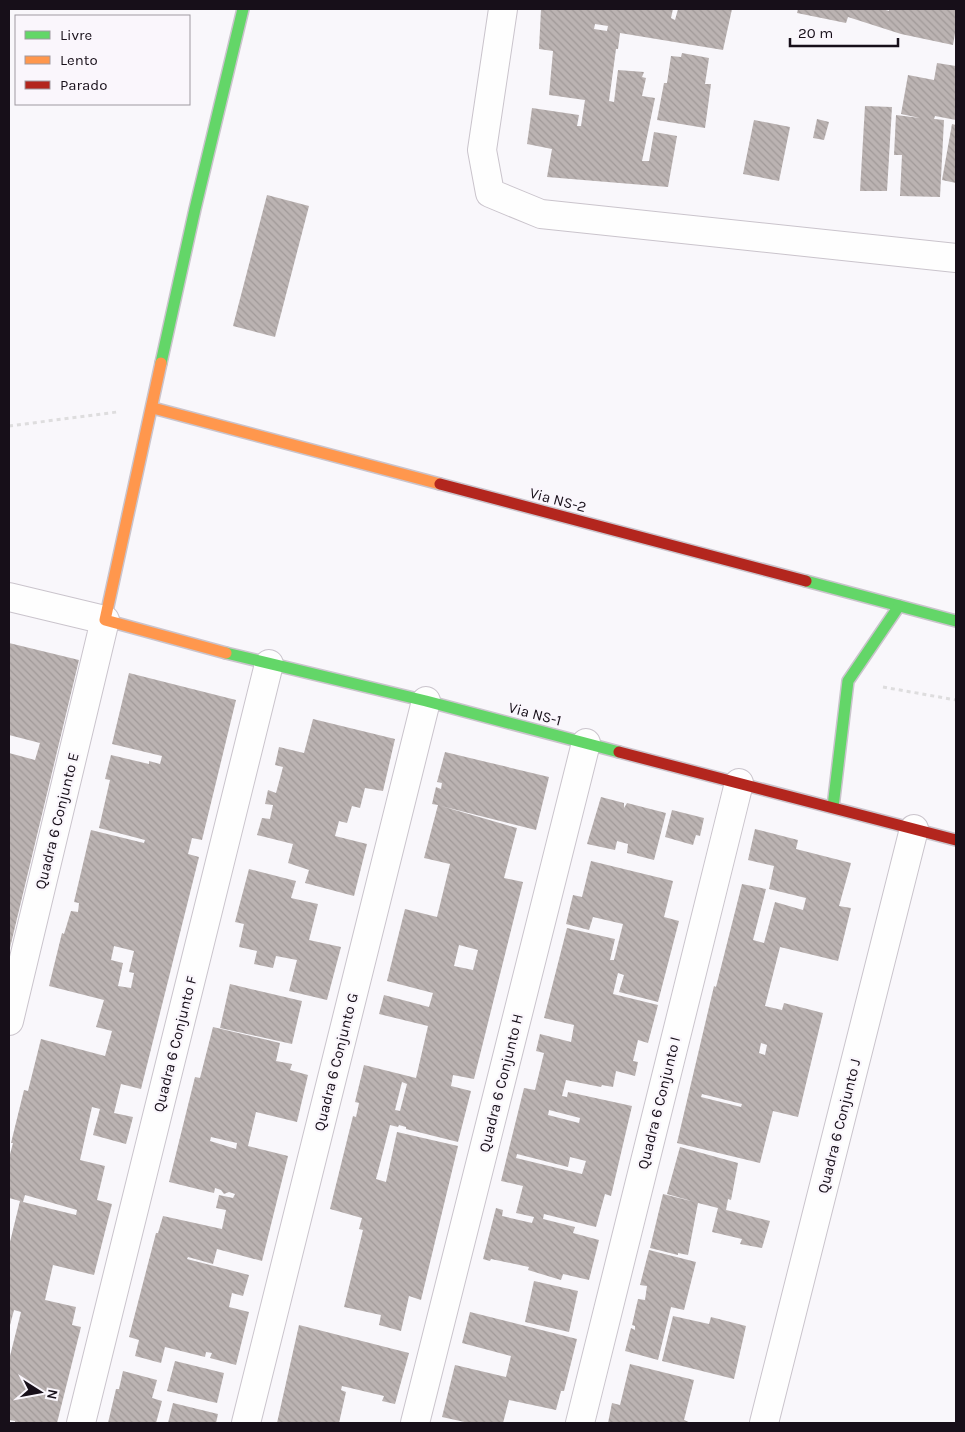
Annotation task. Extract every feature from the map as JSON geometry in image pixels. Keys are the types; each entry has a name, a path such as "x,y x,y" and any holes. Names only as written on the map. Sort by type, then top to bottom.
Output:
{"main road":[{"path":"105,620 153,408 195,209 243,9"},
{"name":"Via NS-2","path":"153,408 956,621"},
{"path":"833,808 848,681 899,606"},
{"name":"Via NS-1","path":"105,620 269,664 426,701 956,840"}],"street":[{"path":"503,9 482,150 490,193 541,214 956,258"},
{"path":"9,597 105,620"},
{"name":"Quadra 6 Conjunto E","path":"9,1021 105,620"},
{"name":"Quadra 6 Conjunto F","path":"81,1423 269,664"},
{"name":"Quadra 6 Conjunto G","path":"246,1423 426,701"},
{"name":"Quadra 6 Conjunto H","path":"415,1423 586,743"},
{"name":"Quadra 6 Conjunto I","path":"580,1423 739,783"},
{"name":"Quadra 6 Conjunto J","path":"764,1423 914,829"}],"path":[{"path":"9,426 153,408"},
{"path":"848,681 956,700"}],"building":[{"path":"541,9 673,9 671,18 675,20 678,9 732,9 723,50 620,33 609,101 614,102 618,70 644,72 642,77 646,78 642,96 655,98 642,161 649,161 654,132 677,136 668,187 547,177 552,149 527,144 532,108 579,115 577,126 581,126 585,100 549,95 553,51 539,49","holes":["595,24 608,26 607,31 594,29"]},
{"path":"798,9 882,9 889,11 889,9 956,9 956,28 953,45 901,34 848,17 846,23 797,13"},
{"path":"682,53 709,58 705,84 711,84 705,128 657,120 664,83 667,83 671,56 681,57"},
{"path":"937,63 956,66 956,120 935,116 934,119 944,120 940,197 900,196 902,155 894,155 896,115 920,118 901,114 908,75 934,80"},
{"path":"865,106 892,107 887,191 860,191"},
{"path":"817,119 829,122 824,140 813,138"},
{"path":"754,120 790,127 779,181 743,174"},
{"path":"952,124 956,125 956,183 942,180"},
{"path":"267,195 309,206 275,337 233,326"},
{"path":"9,643 79,660 9,952 9,753 35,760 40,743 9,735"},
{"path":"129,673 236,700 202,840 192,838 188,854 199,857 141,1089 121,1084 114,1113 133,1117 126,1144 93,1135 100,1109 92,1107 80,1160 105,1166 97,1200 112,1204 94,1275 53,1265 45,1300 76,1307 72,1325 81,1327 57,1423 15,1423 15,1421 9,1420 9,1360 21,1312 14,1310 9,1329 9,1246 20,1201 9,1198 9,1158 13,1143 11,1143 24,1090 28,1091 41,1039 105,1056 112,1031 96,1027 104,1000 49,986 62,933 64,934 71,911 78,912 79,903 74,902 91,830 144,843 145,840 99,828 110,780 105,779 111,755 149,764 149,761 160,764 162,756 112,744","holes":["114,946 134,951 129,972 134,973 131,988 118,986 123,963 111,960","25,1195 77,1210 76,1215 23,1202"]},
{"path":"313,719 395,739 383,791 365,788 360,808 352,806 347,823 339,821 335,836 367,844 354,896 305,883 309,870 288,863 293,844 257,835 262,818 270,819 273,805 265,804 268,790 276,793 283,767 275,765 279,747 304,753"},
{"path":"445,752 549,777 536,830 441,806 517,828 504,878 523,882 474,1079 453,1075 451,1086 471,1091 458,1142 406,1129 406,1127 399,1125 398,1127 390,1125 376,1179 386,1182 397,1132 458,1146 421,1300 409,1296 401,1331 379,1325 381,1315 344,1307 363,1230 359,1229 362,1218 330,1209 353,1116 356,1117 359,1103 355,1102 364,1065 416,1078 428,1026 379,1014 384,995 429,1007 433,993 387,981 405,909 437,917 450,864 424,858 438,805 432,804 436,787 441,789 442,783 437,782","holes":["459,945 478,950 473,970 454,966","402,1082 407,1084 400,1111 395,1110"]},
{"path":"601,797 624,803 624,808 627,803 666,813 654,860 627,853 628,844 617,841 615,850 587,844"},
{"path":"672,810 704,818 700,836 696,835 693,845 665,837"},
{"path":"755,829 798,840 796,849 851,863 839,906 851,908 838,961 780,947 765,1006 782,1010 784,1003 823,1013 798,1117 773,1111 760,1163 677,1143 714,986 716,987 742,884 766,889 753,940 764,943 775,902 803,910 806,898 769,889 774,866 748,860","holes":["761,1043 767,1045 765,1055 759,1053","702,1094 742,1104 741,1107 701,1097"]},
{"path":"591,861 673,881 664,917 679,921 658,1002 619,992 624,975 618,973 613,994 658,1005 648,1043 638,1040 633,1061 638,1062 635,1076 616,1071 613,1087 602,1085 601,1087 566,1080 562,1096 567,1097 568,1092 632,1106 611,1196 605,1194 596,1227 544,1214 543,1219 575,1227 573,1233 599,1240 589,1280 563,1274 561,1280 528,1270 529,1267 483,1259 496,1208 503,1210 502,1216 532,1223 534,1217 516,1213 523,1186 501,1181 524,1088 535,1090 544,1053 536,1051 540,1034 571,1042 574,1025 544,1018 567,928 615,939 610,960 614,960 623,924 593,917 589,930 566,924 573,895 582,897","holes":["549,1110 580,1118 579,1123 548,1115","517,1154 568,1167 570,1157 586,1161 582,1174 516,1158"]},
{"path":"249,869 296,881 291,898 318,904 309,940 341,947 327,1000 289,991 297,960 276,956 273,968 254,964 257,951 239,947 244,924 235,922"},
{"path":"230,984 302,1001 292,1044 220,1028"},
{"path":"213,1027 280,1043 276,1061 292,1064 290,1070 308,1075 297,1122 256,1112 248,1146 288,1156 262,1261 217,1249 213,1264 188,1257 187,1259 249,1275 243,1296 232,1293 229,1307 249,1312 236,1365 210,1358 212,1353 206,1352 205,1357 165,1347 161,1363 135,1356 139,1340 129,1337 156,1233 158,1233 163,1216 222,1229 226,1210 216,1208 219,1195 233,1198 235,1194 229,1192 224,1194 221,1190 215,1188 214,1193 169,1182 195,1077 200,1078","holes":["211,1137 237,1143 236,1149 210,1141"]},
{"path":"680,1147 738,1163 731,1200 728,1199 726,1210 770,1221 762,1248 740,1244 742,1239 712,1232 718,1208 698,1203 688,1255 678,1253 678,1255 650,1248 663,1194 695,1202 667,1194"},
{"path":"649,1250 696,1262 684,1310 671,1307 658,1360 625,1351 631,1328 635,1330 635,1326 632,1325 638,1299 645,1300 647,1286 640,1285"},
{"path":"534,1281 578,1291 569,1332 525,1322"},
{"path":"470,1312 577,1339 564,1391 561,1391 556,1410 509,1400 503,1423 469,1423 442,1417 455,1365 506,1377 511,1356 462,1343"},
{"path":"673,1316 709,1324 711,1317 746,1326 734,1379 662,1361"},
{"path":"299,1325 409,1353 395,1404 382,1401 384,1396 342,1386 341,1390 346,1392 339,1423 277,1423"},
{"path":"175,1361 224,1373 217,1403 167,1391"},
{"path":"630,1364 694,1380 684,1420 691,1423 608,1423 612,1403 620,1405"},
{"path":"123,1371 157,1380 152,1398 162,1401 156,1423 108,1423 116,1389 119,1389"},
{"path":"173,1403 218,1414 216,1423 168,1423"}],"traffic: fast":[{"path":"161,363 195,209 243,9"},
{"path":"806,581 956,621"},
{"path":"833,807 848,681 899,606"},
{"path":"226,653 426,701 619,752"}],"traffic: slow":[{"path":"161,363 105,620 226,653"},
{"path":"153,408 440,484"}],"traffic: jam":[{"path":"440,484 806,581"},
{"path":"619,752 956,840"}]}
